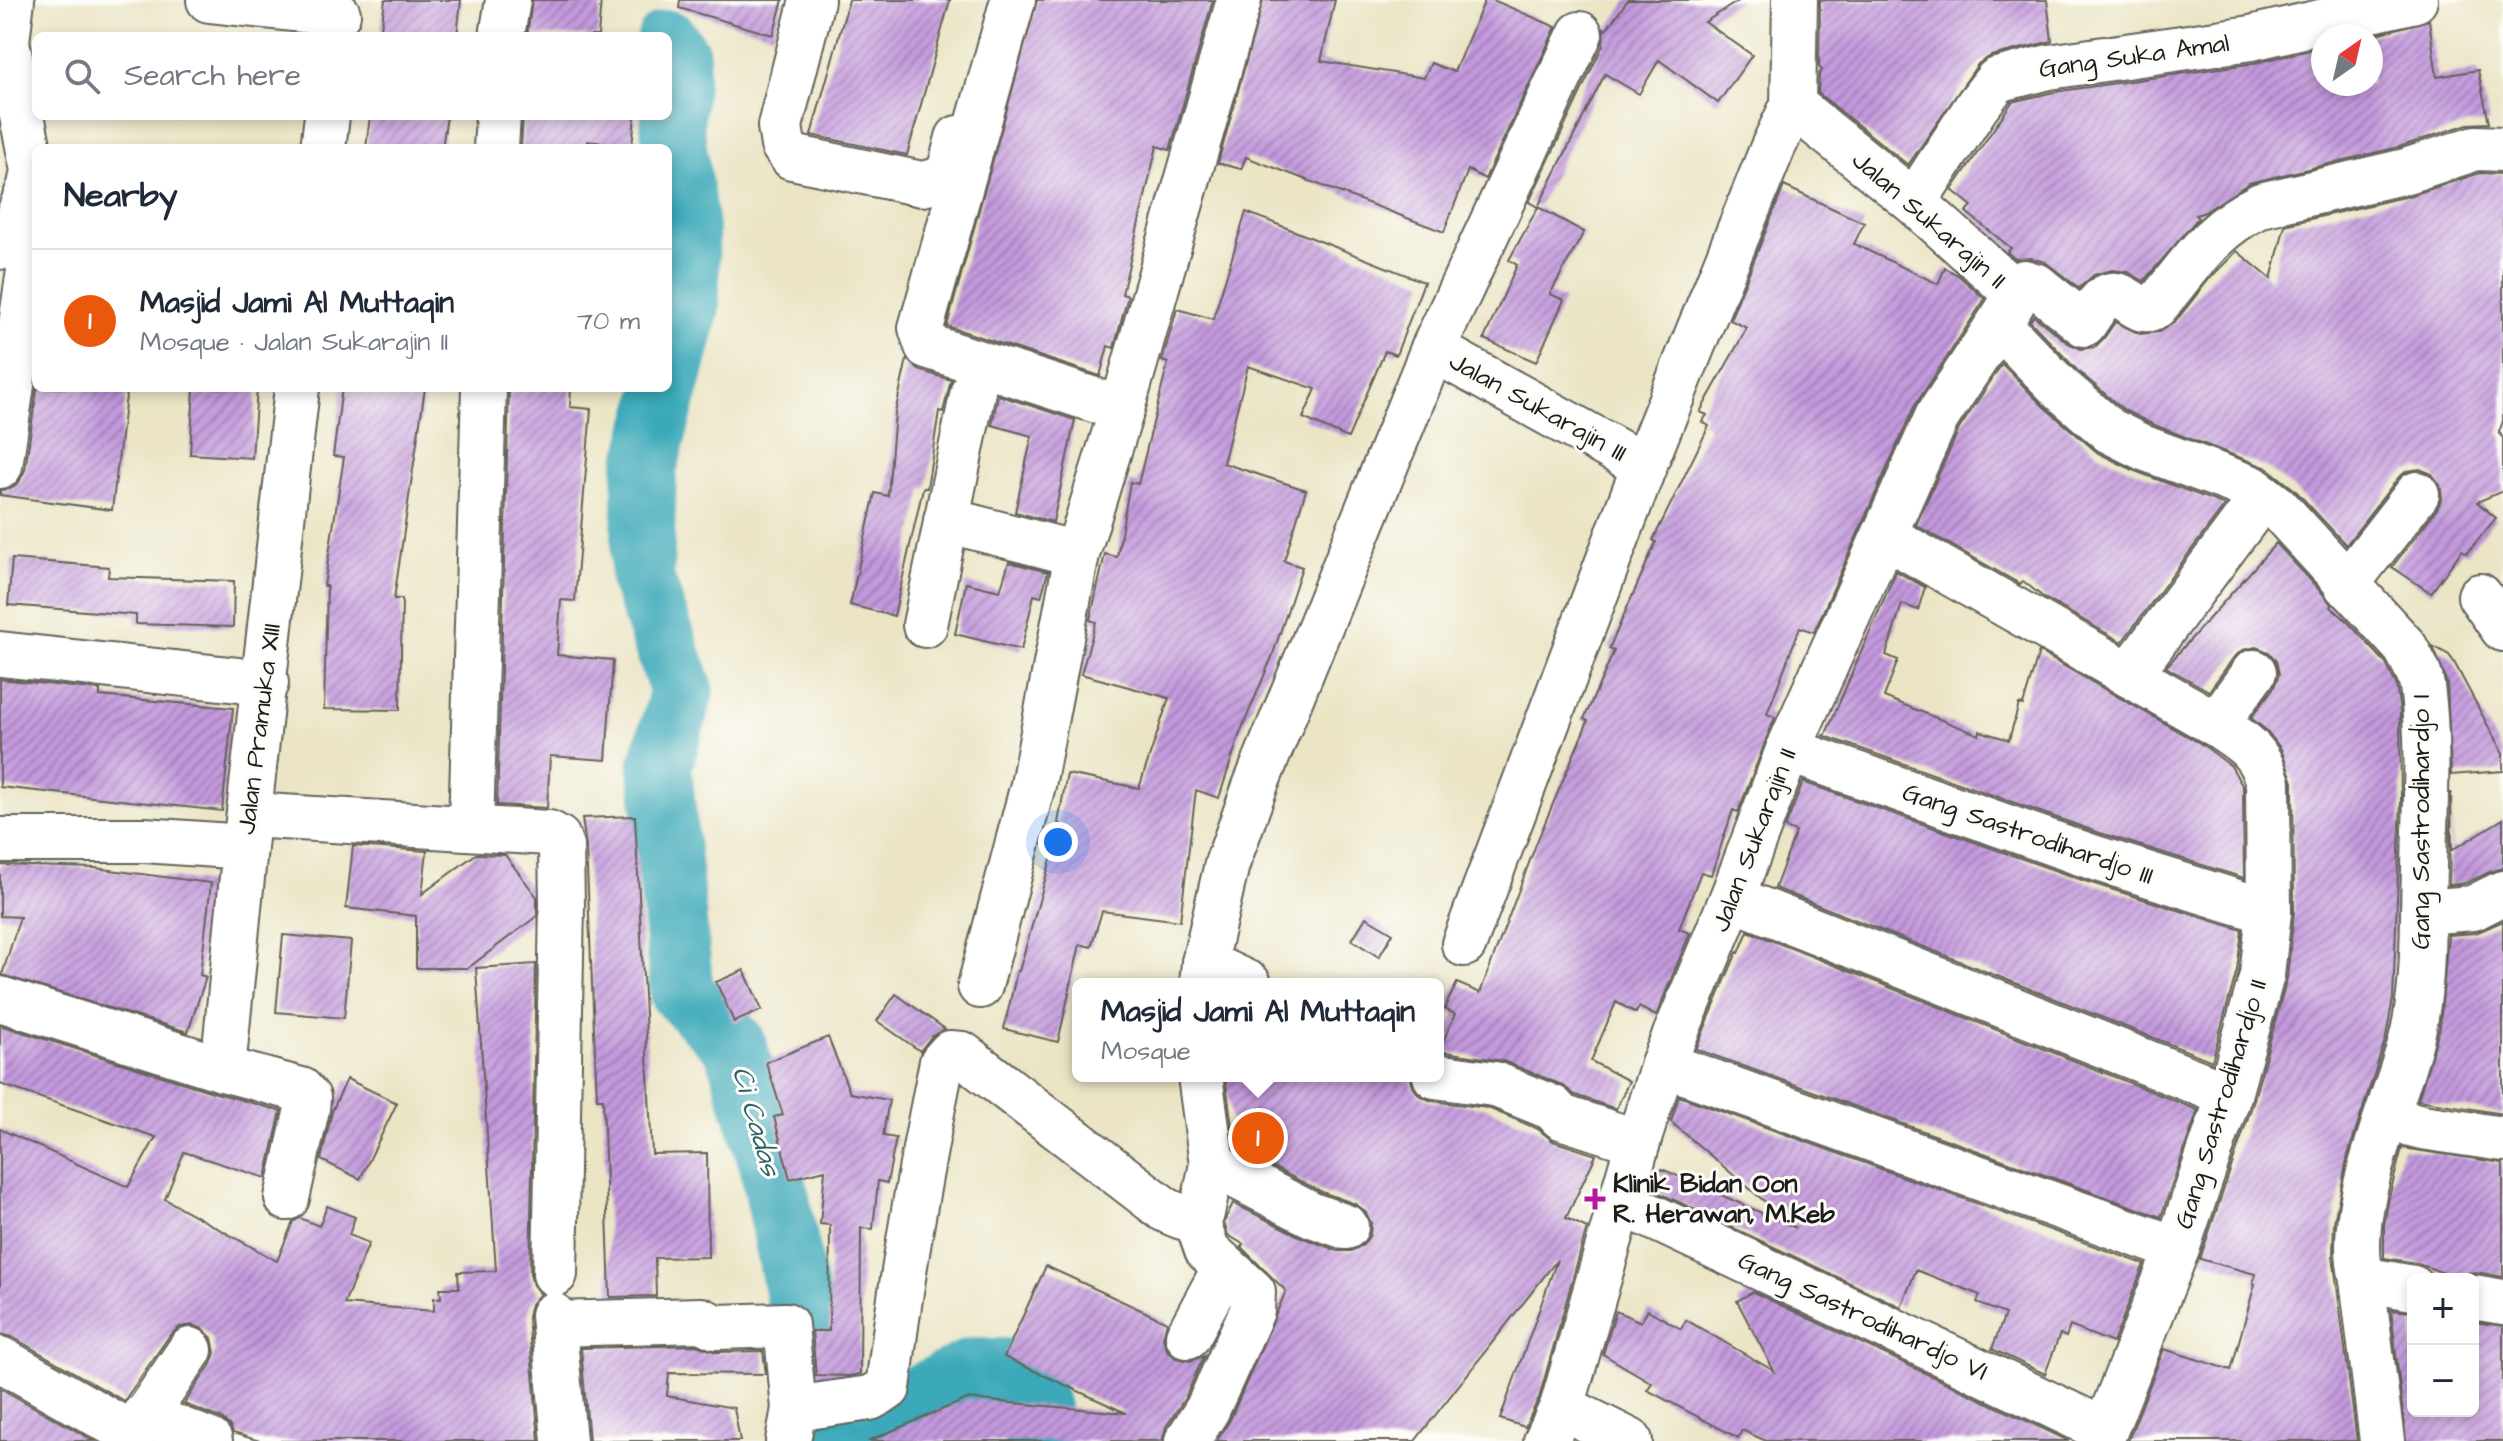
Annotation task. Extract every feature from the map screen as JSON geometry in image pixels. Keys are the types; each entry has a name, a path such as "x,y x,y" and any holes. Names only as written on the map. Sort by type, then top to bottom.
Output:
{"street":[{"path":"209,0 338,17"},
{"path":"503,32 508,0"},
{"path":"812,0 780,126 783,145 792,157 922,184 936,181 949,173 993,0"},
{"path":"1013,0 921,328 927,346 1122,409"},
{"path":"980,986 1033,785 1077,554 1122,409 1239,0"},
{"path":"1464,944 1644,466 1773,147 1793,105 1795,0"},
{"name":"Gang Suka Amal","path":"1914,202 1997,80 2049,67 2251,38 2415,0"},
{"path":"1203,974 1227,864 1256,784 1433,349 1580,34"},
{"path":"6,37 32,165"},
{"name":"Jalan Sukarajin II","path":"1554,1424 1663,1064 1732,898 1788,750 1937,417 2004,306 1914,202 1793,105"},
{"path":"324,144 326,120"},
{"path":"496,144 498,120"},
{"path":"2004,306 2024,282 2037,286 2084,324 2102,300 2112,295 2126,298 2144,311 2148,310 2156,306 2213,236 2261,205 2406,171 2476,148 2503,149"},
{"path":"0,466 32,250 3,247 32,175"},
{"name":"Gang Sastrodihardjo I","path":"2004,306 2060,388 2110,431 2144,448 2252,488 2277,507 2405,647 2422,684 2426,766 2422,964 2411,1041 2367,1181 2357,1237 2356,1259 2362,1279 2382,1441"},
{"name":"Jalan Sukarajin III","path":"1433,349 1644,466"},
{"path":"925,625 973,391"},
{"name":"Jalan Pramuka XIII","path":"223,1069 297,392"},
{"path":"471,828 484,392"},
{"path":"2346,585 2417,494"},
{"path":"2129,675 2263,496"},
{"path":"946,520 1077,554"},
{"name":"Gang Sastrodihardjo II","path":"1885,536 2216,724 2251,748 2264,767 2268,783 2269,912 2262,975 2229,1095 2177,1249 2102,1436"},
{"path":"0,654 266,683"},
{"path":"2216,724 2254,672"},
{"name":"Gang Sastrodihardjo III","path":"1788,750 2092,857 2269,912"},
{"path":"0,840 144,840 247,831 471,828 549,833 558,838 561,846 562,904 554,1304 564,1441"},
{"path":"2423,912 2473,908 2503,893"},
{"path":"1732,898 2229,1095"},
{"path":"0,999 223,1069 301,1090 308,1098 287,1198"},
{"path":"554,1304 619,1320 701,1320 716,1327 786,1325 806,1416 870,1398 888,1388 922,1159 942,1062 950,1053 962,1054 1164,1209 1187,1219 1196,1218 1202,1213 1212,1164 1201,1082"},
{"path":"1663,1064 2177,1249"},
{"path":"1444,1077 1494,1084 1553,1108 1561,1117 1638,1142"},
{"path":"2387,1118 2422,1127 2503,1139"},
{"path":"1212,1164 1312,1215 1346,1227"},
{"name":"Gang Sastrodihardjo VI","path":"1621,1202 2102,1436"},
{"path":"1187,1441 1207,1410 1252,1311 1253,1292 1207,1250 1196,1218"},
{"path":"1188,1336 1225,1267"},
{"path":"2362,1279 2407,1287"},
{"path":"2479,1298 2503,1302"},
{"path":"135,1430 190,1350"},
{"path":"0,1359 135,1430 210,1441"},
{"path":"1554,1424 1630,1441"}],"building":[{"path":"385,0 461,0 457,32 381,32"},
{"path":"532,0 601,0 598,32 528,32"},
{"path":"680,0 783,0 773,35 679,8"},
{"path":"849,0 950,0 907,155 811,135"},
{"path":"1037,0 1213,0 1170,150 1157,146 1122,294 1128,296 1114,348 1108,346 1100,376 947,326"},
{"path":"1263,0 1335,0 1321,61 1424,78 1431,63 1454,72 1485,0 1493,0 1556,27 1485,179 1468,170 1444,232 1246,157 1241,169 1218,163"},
{"path":"1628,0 1740,0 1705,22 1752,55 1718,103 1659,60 1639,94 1605,74 1538,207 1529,202 1603,45 1604,28 1606,30"},
{"path":"1820,0 2047,0 2052,41 1991,56 1978,64 1908,165 1818,93 1822,70 1819,67"},
{"path":"2429,20 2437,77 2478,70 2489,123 2468,124 2399,147 2249,183 2205,212 2195,215 2198,218 2144,281 2128,272 2112,270 2094,275 2079,288 2045,262 2031,258 2015,259 2007,252 2011,248 1966,212 1972,206 1952,190 2012,102 2054,92 2255,63 2311,50 2311,96 2383,96 2383,32"},
{"path":"370,120 446,120 443,144 366,144"},
{"path":"523,120 635,120 632,144 588,141 588,144 521,144"},
{"path":"2480,173 2503,174 2503,421 2499,432 2503,438 2503,491 2477,502 2496,518 2467,553 2462,550 2431,593 2392,567 2437,509 2442,498 2440,485 2432,474 2420,469 2407,471 2398,478 2346,545 2295,490 2267,468 2154,425 2124,410 2077,370 2030,321 2034,316 2068,343 2081,349 2095,347 2115,322 2140,334 2159,332 2175,322 2210,278 2237,251 2271,279 2285,225 2412,195"},
{"path":"1784,186 1864,223 1854,244 1938,284 1945,268 1958,275 1985,299 1914,407 1814,632 1800,627 1767,714 1775,717 1738,812 1733,810 1711,875 1701,872 1679,929 1690,933 1656,1016 1639,1007 1636,1013 1616,1002 1591,1061 1629,1081 1616,1109 1575,1095 1562,1085 1503,1061 1444,1052 1444,1039 1455,1014 1444,1009 1457,983 1480,993 1538,839 1588,721 1584,719 1614,651 1609,649 1656,542 1653,540 1709,426 1702,422 1707,415 1700,412 1747,328 1730,320"},
{"path":"1538,207 1584,232 1550,294 1564,300 1536,362 1484,339 1517,265 1509,260"},
{"path":"1246,212 1424,282 1396,355 1385,351 1348,438 1303,418 1316,389 1248,366 1223,463 1306,490 1284,561 1302,567 1219,798 1196,790 1180,921 1102,911 1091,947 1080,944 1058,1042 1004,1029 1017,971 1061,824 1058,823 1067,774 1139,788 1169,698 1081,674 1096,622 1090,620 1105,554 1117,557 1130,482 1138,484 1168,363 1162,361 1177,309 1213,319"},
{"path":"907,359 919,370 951,380 943,412 939,411 927,488 923,488 894,616 850,605 875,493 888,496 895,413"},
{"path":"2002,364 2044,407 2098,453 2135,471 2225,505 2122,642 2043,597 2023,581 2020,584 1916,525 1959,429"},
{"path":"36,392 127,392 112,510 0,495 0,490 10,489 19,482 25,470"},
{"path":"194,392 257,392 252,458 190,454"},
{"path":"341,392 424,392 394,599 402,599 400,710 324,709 327,586 324,586 344,457 333,456"},
{"path":"509,392 571,392 570,407 591,409 575,601 561,600 557,655 613,660 606,760 550,756 547,808 497,805"},
{"path":"998,395 1075,420 1053,522 1015,512 1032,436 992,425"},
{"path":"2276,543 2323,594 2331,607 2385,662 2396,684 2400,711 2401,800 2393,999 2386,1037 2348,1155 2334,1222 2333,1255 2357,1441 2128,1441 2164,1349 2231,1370 2255,1284 2255,1274 2200,1259 2253,1103 2287,978 2294,912 2293,782 2281,749 2267,731 2251,718 2274,687 2279,674 2276,661 2269,652 2256,647 2243,650 2234,657 2209,691 2166,667"},
{"path":"12,559 109,567 108,577 234,581 233,627 136,624 136,615 8,605"},
{"path":"1009,562 1048,572 1041,597 1034,595 1021,650 955,634 966,583 1000,591"},
{"path":"1896,571 1925,587 1918,610 1902,604 1886,655 1898,660 1884,697 1979,735 1980,731 2009,740 2039,652 2203,745 2231,766 2243,787 2244,878 2100,833 1822,735 1825,736"},
{"path":"2433,646 2449,655 2454,662 2503,754 2503,771 2451,775 2447,683"},
{"path":"0,679 100,690 100,696 233,708 222,811 0,787"},
{"path":"1803,782 2085,881 2242,930 2237,970 2212,1061 1775,888 1796,832 1785,828"},
{"path":"2451,792 2452,850 2503,819 2503,868 2466,883 2449,885"},
{"path":"635,816 652,1154 707,1153 708,1257 655,1258 656,1296 610,1297 603,1099 597,1099 586,846 582,818"},
{"path":"353,846 427,851 422,894 476,854 505,855 537,897 537,916 468,968 416,968 416,916 346,908"},
{"path":"0,865 95,868 211,883 200,975 206,977 188,1032 2,975 20,917 0,916"},
{"path":"1366,917 1393,933 1379,957 1352,940"},
{"path":"2503,921 2503,1114 2418,1100 2440,1027 2448,935 2476,933"},
{"path":"1748,931 2198,1110 2161,1217 1696,1049"},
{"path":"283,935 351,941 344,1018 276,1012"},
{"path":"536,964 530,1274 540,1294 531,1304 528,1317 539,1441 260,1441 233,1433 220,1418 184,1404 215,1353 212,1338 203,1329 193,1325 180,1327 170,1335 124,1401 12,1337 0,1334 0,1129 128,1187 156,1137 0,1084 0,1025 281,1111 266,1178 184,1152 165,1199 277,1261 293,1222 300,1218 319,1226 327,1206 355,1217 349,1235 369,1243 344,1304 434,1311 434,1298 441,1298 440,1288 459,1288 458,1272 496,1271 476,968"},
{"path":"744,970 762,1010 734,1022 716,982"},
{"path":"896,994 945,1029 932,1036 920,1051 877,1021"},
{"path":"828,1037 850,1093 889,1100 883,1136 896,1138 887,1183 878,1181 873,1229 861,1228 860,1374 849,1376 816,1375 812,1331 829,1331 830,1225 820,1224 825,1170 790,1179 774,1117 783,1115 766,1062"},
{"path":"347,1079 397,1103 360,1179 321,1160 332,1111"},
{"path":"1226,1082 1412,1082 1420,1096 1432,1101 1488,1108 1538,1129 1553,1141 1596,1155 1566,1218 1587,1228 1539,1398 1525,1427 1500,1419 1557,1260 1415,1441 1217,1441 1230,1420 1286,1291 1241,1247 1243,1244 1228,1235 1224,1222 1233,1203 1301,1237 1338,1251 1351,1251 1363,1245 1370,1235 1371,1223 1365,1211 1355,1204 1322,1192 1235,1148"},
{"path":"1679,1096 2144,1264 2113,1343 2070,1326 2066,1337 2060,1334 2045,1374 1992,1349 2005,1314 1977,1303 1980,1295 1916,1270 1901,1307 1653,1190 1662,1169 1796,1228 1671,1122"},
{"path":"2402,1148 2503,1163 2503,1277 2476,1272 2444,1273 2417,1263 2384,1258 2384,1225"},
{"path":"1046,1266 1167,1322 1163,1338 1167,1350 1176,1358 1190,1361 1204,1356 1185,1398 1166,1427 1162,1441 868,1441 967,1399 1126,1413 1004,1357"},
{"path":"1753,1292 2069,1441 1766,1441 1742,1430 1738,1438 1647,1390 1652,1383 1603,1354 1616,1311 1641,1322 1648,1310 1681,1329 1686,1320 1774,1371 1737,1301"},
{"path":"2391,1310 2407,1311 2407,1417 2479,1417 2479,1323 2503,1326 2503,1441 2406,1441"},
{"path":"696,1345 717,1352 763,1351 766,1374 669,1373 667,1396 734,1408 740,1441 589,1441 581,1348"},
{"path":"0,1388 94,1441 0,1441"}],"waterway":[{"name":"Ci Cadas","path":"672,48 678,56 672,127 687,228 688,307 672,370"},
{"name":"Ci Cadas","path":"666,392 645,469 642,578 682,691 660,767 682,993 735,1045 771,1164 821,1417 857,1418 922,1395 972,1370 1002,1370 1022,1380 1033,1393 1038,1408 1036,1441"}],"place":[{"name":"Masjid Jami Al Muttaqin","path":"1258,1138"},
{"name":"Klinik Bidan Oon R. Herawan, M.Keb","path":"1595,1199"}]}
